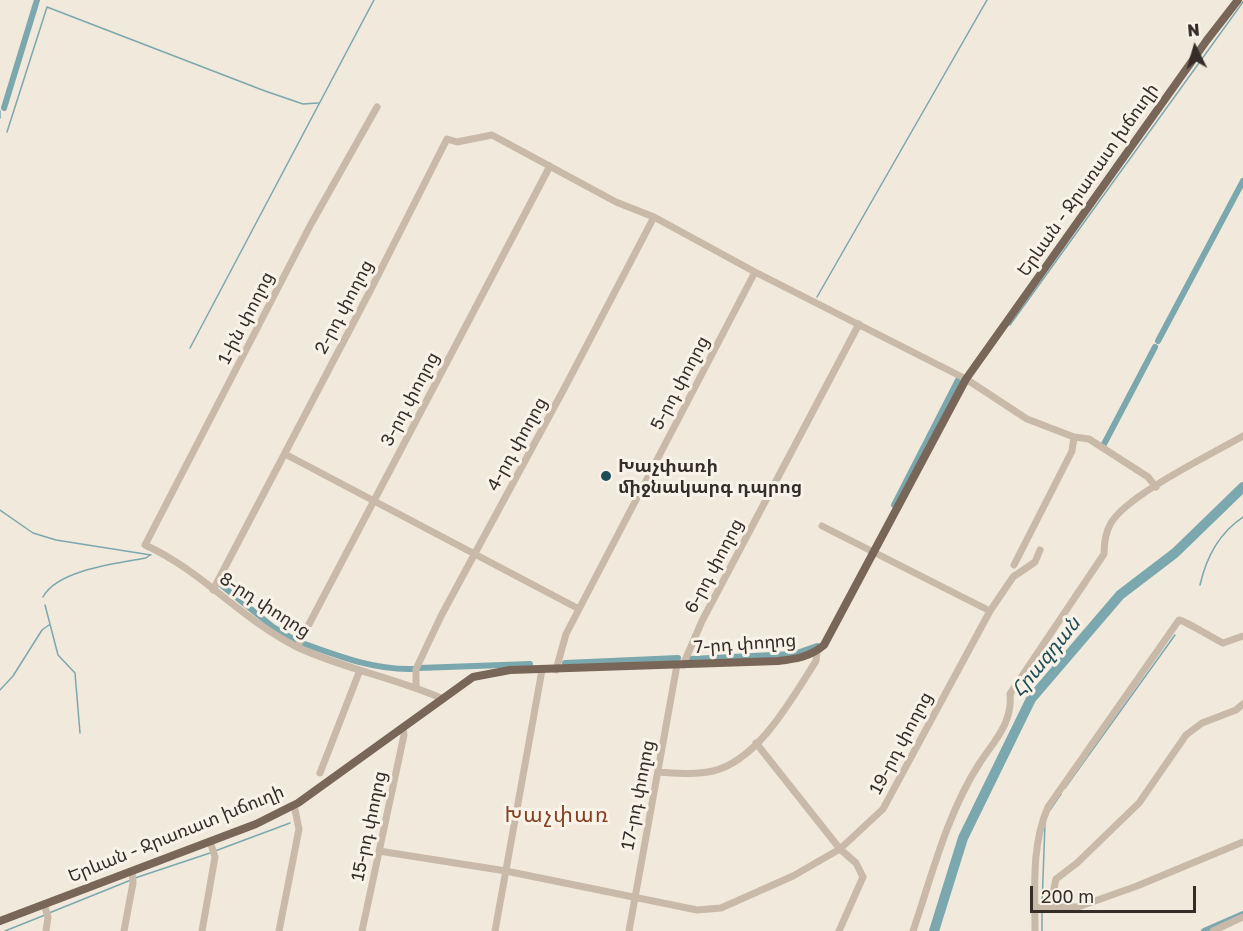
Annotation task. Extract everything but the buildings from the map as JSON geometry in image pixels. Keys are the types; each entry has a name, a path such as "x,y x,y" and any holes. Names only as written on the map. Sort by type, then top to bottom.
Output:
{"main road":[{"name":"Երևան - Ջրառատ խճուղի","path":"966,379 1207,40 1238,0"},
{"name":"7-րդ փողոց","path":"443,699 473,677 487,673 778,662 806,657 817,651 824,645 966,379"},
{"name":"Երևան - Ջրառատ խճուղի","path":"0,921 132,872 294,805 443,699"}],"street":[{"name":"1-ին փողոց","path":"145,545 311,224 377,107"},
{"name":"2-րդ փողոց","path":"213,590 447,139 456,142 492,135 550,166"},
{"path":"550,166 616,202 654,217 755,272 966,379 1027,419 1074,437 1089,439 1149,477 1156,487"},
{"name":"3-րդ փողոց","path":"297,647 550,166"},
{"name":"4-րդ փողոց","path":"416,687 416,669 423,652 654,217"},
{"name":"5-րդ փողոց","path":"556,670 566,634 755,272"},
{"name":"6-րդ փողոց","path":"680,665 859,324"},
{"path":"913,931 954,813 970,779 1010,717 1010,694 1104,554 1104,538 1111,521 1156,487 1243,436"},
{"path":"1014,565 1072,451 1074,437"},
{"path":"285,454 579,609"},
{"path":"822,526 873,554 990,611"},
{"name":"8-րդ փողոց","path":"145,545 176,561 213,590 297,647 416,687 443,699"},
{"name":"19-րդ փողոց","path":"379,851 506,871 697,910 721,908 793,876 840,849 883,809 990,611 1013,577 1035,562 1040,550"},
{"path":"1035,931 1034,874 1038,829 1048,807 1179,620 1186,621 1201,633 1223,643 1243,636"},
{"path":"658,772 678,774 716,770 743,756 777,721 816,661 817,651"},
{"name":"17-րդ փողոց","path":"629,931 680,665"},
{"path":"320,773 360,670"},
{"path":"495,931 542,670"},
{"path":"1050,906 1056,879 1077,863 1139,803 1186,735 1202,723 1230,713 1243,704"},
{"name":"15-րդ փողոց","path":"362,931 404,735 403,728"},
{"path":"756,743 840,849 856,863 863,877 839,931"},
{"path":"279,931 299,830 294,805"},
{"path":"202,931 215,857 210,841"},
{"path":"1035,907 1078,907 1137,886 1243,842"},
{"path":"124,931 133,883 132,872"},
{"path":"45,906 48,917 46,931"},
{"path":"1213,931 1243,917"}],"waterway":[{"path":"4,108 37,0"},
{"path":"190,348 374,0"},
{"path":"817,297 987,0"},
{"path":"1010,325 1243,2"},
{"path":"7,132 47,7 265,91 303,104 318,103"},
{"path":"0,111 0,118"},
{"path":"1158,341 1243,181"},
{"path":"1103,446 1155,347"},
{"path":"894,505 958,380"},
{"name":"Հրազդան","path":"934,931 963,838 1031,699 1120,595 1175,553 1243,487"},
{"path":"0,510 33,533 56,540 151,555"},
{"path":"1200,585 1206,565 1220,538 1243,517"},
{"path":"43,597 50,588 74,574 105,565 146,558 150,555"},
{"path":"220,584 273,627 295,640"},
{"path":"45,605 58,655 75,673 80,733"},
{"path":"0,690 13,676 42,630 49,625"},
{"path":"1065,788 1175,635"},
{"path":"302,643 370,665 413,669"},
{"path":"690,659 794,654 817,646"},
{"path":"565,663 678,658"},
{"path":"419,668 530,664"},
{"path":"1050,810 1061,794"},
{"path":"215,851 290,823"},
{"path":"1042,905 1045,823"},
{"path":"135,878 210,853"},
{"path":"49,913 131,880"},
{"path":"1042,911 1042,931"},
{"path":"1204,931 1243,914"},
{"path":"5,931 45,915"}],"place":[{"name":"Խաչփառի միջնակարգ դպրոց","path":"606,476"}],"district":[{"name":"Խաչփառ","path":"557,815"}]}
